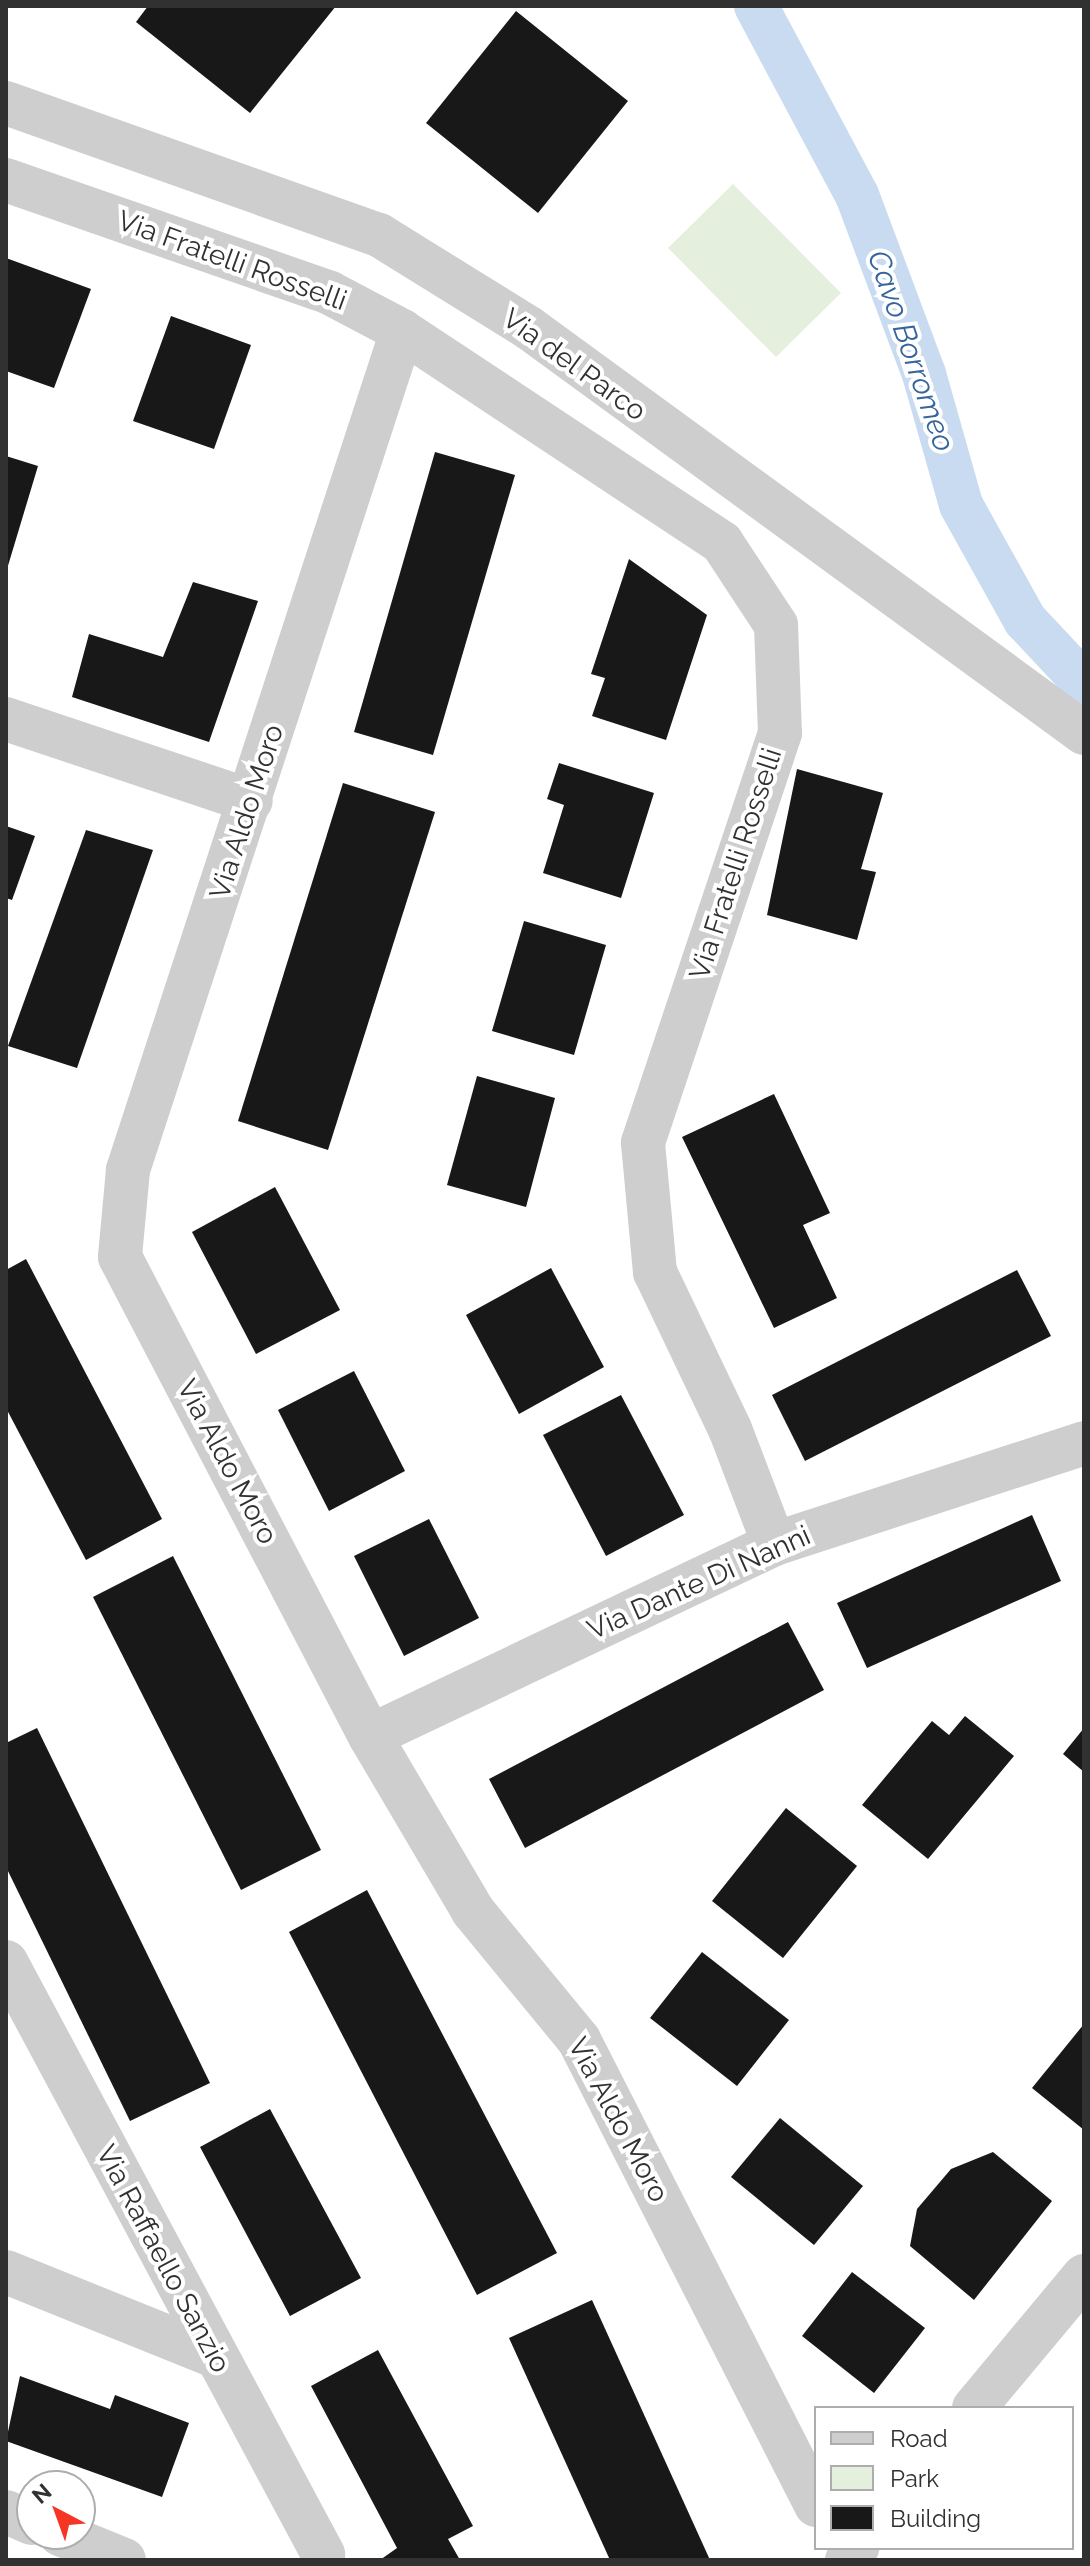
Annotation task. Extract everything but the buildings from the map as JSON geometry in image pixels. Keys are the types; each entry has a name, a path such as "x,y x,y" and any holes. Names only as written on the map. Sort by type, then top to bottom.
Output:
{"street":[{"name":"Via del Parco","path":"6,103 379,235 529,328 1084,733"},
{"name":"Via Fratelli Rosselli","path":"6,180 330,293 402,331 722,543 776,625 780,733 643,1143 655,1272 730,1429 774,1544"},
{"name":"Via Aldo Moro","path":"402,331 128,1170 120,1257 370,1736 473,1911 579,2040 814,2501"},
{"path":"6,719 251,801"},
{"name":"Via Dante Di Nanni","path":"370,1736 774,1544 1084,1443"},
{"name":"Via Raffaello Sanzio","path":"6,1962 212,2355 323,2554"},
{"path":"6,2272 212,2355"},
{"path":"976,2406 1084,2276"},
{"path":"96,2549 124,2560"}],"green space":[{"path":"733,184 841,293 776,357 668,248"}],"waterway":[{"name":"Cavo Borromeo","path":"756,6 857,195 924,374 961,505 1025,620 1084,683"}]}
